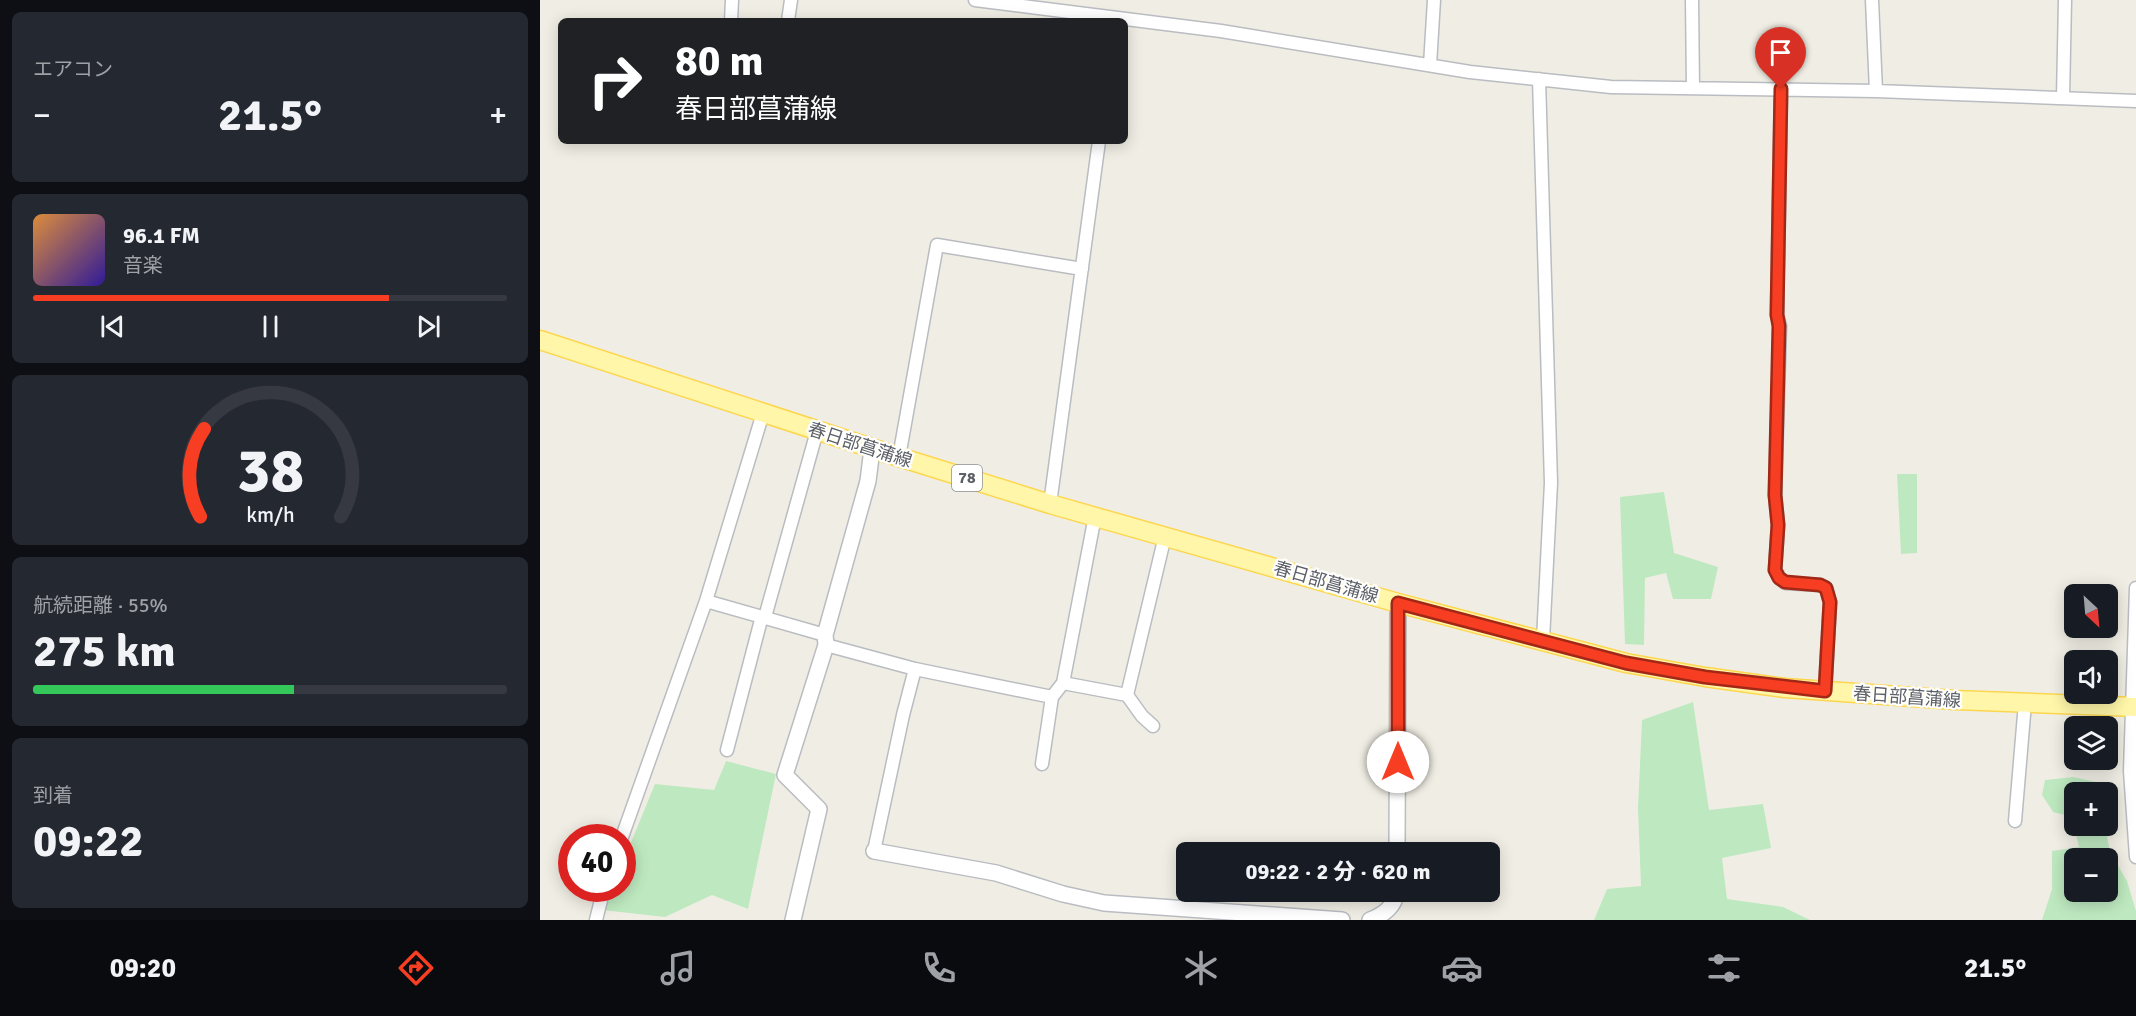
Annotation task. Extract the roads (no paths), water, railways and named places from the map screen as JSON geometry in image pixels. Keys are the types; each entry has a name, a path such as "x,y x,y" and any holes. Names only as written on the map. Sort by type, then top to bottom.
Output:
{"main road":[{"name":"春日部菖蒲線","path":"540,340 872,449 1050,504 1398,603 1626,663 1705,677 1825,691 1955,700 2134,707"}],"street":[{"path":"731,18 732,0"},
{"path":"788,18 791,0"},
{"path":"975,0 1108,18"},
{"path":"1430,65 1434,0"},
{"path":"1692,0 1693,88"},
{"path":"1872,0 1876,91"},
{"path":"2063,98 2065,0"},
{"path":"1128,20 1221,31 1470,72 1611,87 1876,91 2136,101"},
{"path":"1539,79 1551,483 1543,640"},
{"path":"1781,89 1775,495 1778,525 1775,570 1779,578 1785,582 1820,585 1826,588 1829,595 1825,691"},
{"path":"1050,504 1099,144"},
{"path":"899,457 937,245 1082,269"},
{"path":"627,824 706,601 763,413"},
{"path":"727,750 817,431"},
{"path":"793,920 819,810 785,775 826,640 868,481 872,449"},
{"path":"1042,764 1052,697 1063,683 1095,516"},
{"path":"1153,726 1137,711 1127,695 1165,536"},
{"path":"2136,588 2134,707 2130,771 2136,857"},
{"path":"706,601 763,617 915,669 1052,697"},
{"path":"1397,842 1398,603"},
{"path":"915,669 874,850 996,873 1084,899 1184,914 1342,920"},
{"path":"1063,683 1127,695"},
{"path":"2015,821 2025,703"},
{"path":"596,920 600,902"},
{"path":"1370,920 1390,916"}]}
